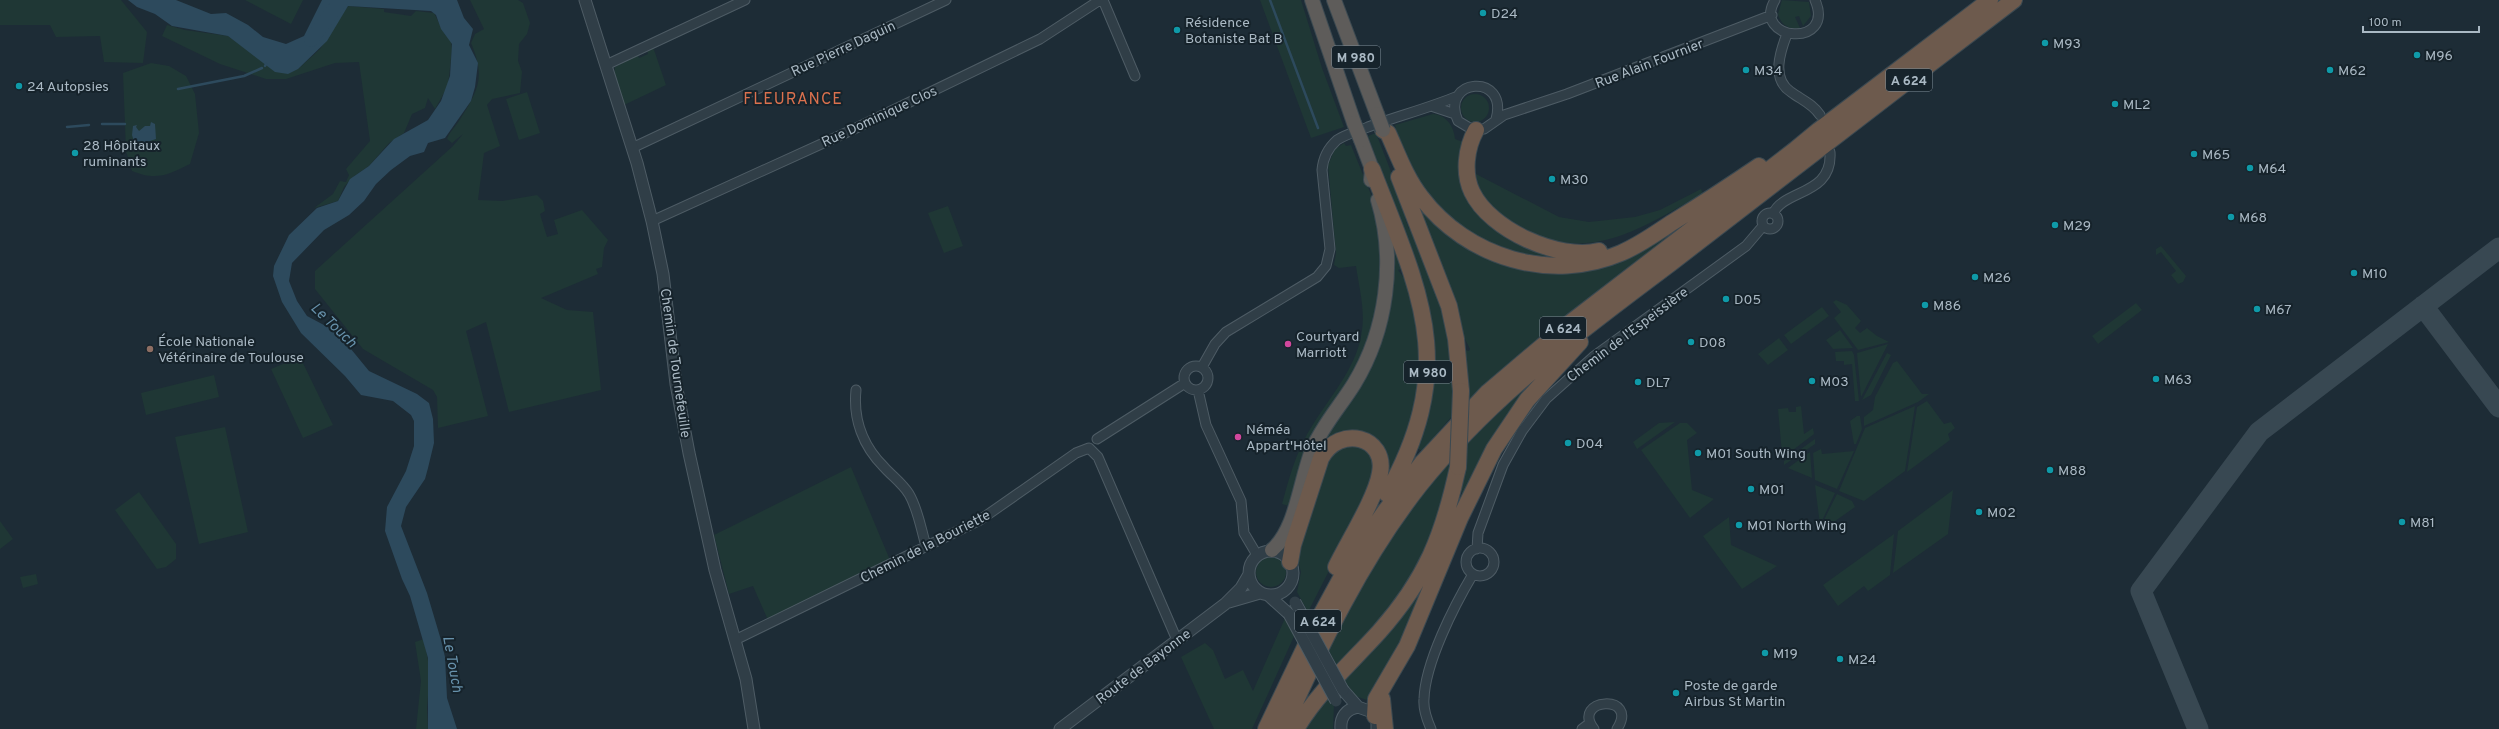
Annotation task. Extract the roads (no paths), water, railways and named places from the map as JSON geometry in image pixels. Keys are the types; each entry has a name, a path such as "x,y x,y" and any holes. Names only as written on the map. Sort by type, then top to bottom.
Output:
{"highway":[{"name":"M 980","path":"1312,0 1354,123 1405,253 1418,295 1426,330 1428,373 1422,416 1411,448 1347,566"},
{"name":"M 980","path":"1334,0 1449,306 1456,339 1461,391 1458,467 1450,520 1430,593"},
{"name":"A 624","path":"1266,729 1290,677 1347,566 1386,510 1422,463 1494,386 1554,335 1796,149 1819,122 1990,0"},
{"name":"A 624","path":"1283,729 1348,594 1394,520 1458,440 1527,374 1573,335 1669,264 2014,0"},
{"path":"1476,130 1470,147 1467,166 1472,193 1491,215 1514,232 1538,245 1562,252 1597,252 1627,243 1697,207 1792,143 1819,122"},
{"name":"M 980","path":"1383,130 1388,133 1413,186 1440,219 1472,243 1500,256 1522,262 1563,266 1612,257 1642,243 1697,207"},
{"path":"1272,550 1285,536 1314,446 1364,365 1379,325 1385,295 1387,261 1382,214 1370,176 1372,169"},
{"path":"1376,723 1376,699 1385,686 1407,646 1482,471 1527,400 1577,344 1669,264"},
{"path":"1290,562 1312,482 1324,452 1331,444 1343,438 1353,437 1366,441 1373,447 1379,458 1381,472 1326,591 1290,677"},
{"name":"M 980","path":"1296,729 1320,694 1383,627 1415,586 1428,563 1442,529 1458,467"},
{"path":"1385,686 1382,700 1385,729"}],"street":[{"name":"Chemin de Tournefeuille","path":"585,0 632,148 652,221 663,274 676,384 689,453 715,570 749,695 754,729"},
{"path":"606,65 745,0"},
{"name":"Rue Pierre Daguin","path":"632,148 946,0"},
{"path":"1102,0 1135,76"},
{"name":"Rue Dominique Clos","path":"652,221 852,130 1040,39 1102,0"},
{"path":"1774,1 1772,15 1774,23 1787,34 1801,34 1813,27 1818,13 1815,0"},
{"name":"Rue Alain Fournier","path":"1476,130 1484,129 1496,119 1772,15"},
{"path":"1787,34 1779,60 1781,79 1790,92 1812,105 1819,122"},
{"name":"Rue Alain Fournier","path":"1202,367 1215,344 1226,332 1317,277 1326,266 1330,249 1322,170 1325,157 1333,144 1353,133 1408,113 1434,107 1458,96 1467,88 1477,86 1491,91 1497,101 1509,107 1526,108"},
{"path":"1458,96 1454,105 1455,114 1465,127 1476,130"},
{"path":"1496,119 1497,101"},
{"path":"1434,107 1455,114"},
{"path":"1773,214 1778,204 1806,192 1827,172 1831,166 1830,152"},
{"path":"1773,214 1778,220 1777,226 1770,230 1763,226 1764,216 1773,214"},
{"name":"Chemin de l'Espeissière","path":"1473,574 1466,562 1470,554 1477,549 1478,533 1503,465 1522,431 1546,399 1593,357 1746,246 1763,226"},
{"path":"1193,366 1202,367 1207,373 1208,381 1204,387 1198,390 1189,388 1185,383 1186,371 1193,366"},
{"path":"1097,439 1185,383"},
{"path":"856,390 854,406 864,439 872,455 900,481 909,494 926,546"},
{"path":"1198,390 1206,425 1241,501 1244,534 1257,555"},
{"name":"Chemin de la Bouriette","path":"735,640 980,520 1076,453 1089,448 1098,457 1177,640"},
{"path":"1431,729 1424,700 1426,685 1444,631 1473,574 1486,575 1494,565 1494,559 1489,552 1477,549"},
{"path":"1343,716 1289,614 1252,586 1248,576 1250,564 1257,555 1272,550 1284,555 1290,562 1293,574 1291,583 1295,602 1343,690 1358,707"},
{"name":"Route de Bayonne","path":"1060,729 1225,604 1241,588 1248,576"},
{"path":"1264,594 1281,593 1291,583"},
{"name":"Route de Bayonne","path":"1225,604 1264,594"},
{"path":"1582,729 1592,726 1590,718 1594,708 1603,703 1614,705 1620,713 1620,724 1617,729"},
{"path":"1341,729 1343,716 1348,710 1358,707 1368,709 1376,723"}],"water":[{"path":"128,0 176,0 211,14 226,13 248,25 263,37 286,44 304,36 322,0 457,0 464,18 473,29 469,45 478,63 475,87 471,101 445,138 428,143 424,152 410,156 391,170 376,184 364,201 349,215 324,230 292,263 289,281 297,301 307,316 337,332 369,371 417,394 429,403 433,419 434,443 425,479 406,507 401,526 427,593 441,640 445,657 447,698 457,729 428,729 428,658 410,596 402,579 385,531 387,507 406,471 414,446 414,421 411,415 393,401 361,395 345,376 301,333 282,302 273,276 274,266 289,235 317,208 338,201 350,179 369,166 394,139 428,120 441,101 450,76 452,44 441,29 436,15 431,11 348,6 327,41 298,69 288,74 275,72 228,36 172,26 155,14 137,7","holes":["335,6 338,8 332,22 323,27 323,19 329,7"]},
{"path":"151,122 155,124 156,139 144,143 142,141 135,145 132,135 133,126 137,125 136,127 139,131 145,126 150,126"}],"waterway":[{"name":"Le Touch","path":"311,40 341,0"},
{"path":"1270,0 1318,128"},
{"path":"178,89 244,76 262,68"},
{"path":"102,124 125,124"},
{"path":"67,127 89,125"}],"place":[{"name":"D24","path":"1483,13"},
{"name":"Résidence Botaniste Bat B","path":"1177,30"},
{"name":"M93","path":"2045,43"},
{"name":"M96","path":"2417,55"},
{"name":"M34","path":"1746,70"},
{"name":"M62","path":"2330,70"},
{"name":"24 Autopsies","path":"19,86"},
{"name":"ML2","path":"2115,104"},
{"name":"28 Hôpitaux ruminants","path":"75,153"},
{"name":"M65","path":"2194,154"},
{"name":"M64","path":"2250,168"},
{"name":"M30","path":"1552,179"},
{"name":"M68","path":"2231,217"},
{"name":"M29","path":"2055,225"},
{"name":"M10","path":"2354,273"},
{"name":"M26","path":"1975,277"},
{"name":"D05","path":"1726,299"},
{"name":"M86","path":"1925,305"},
{"name":"M67","path":"2257,309"},
{"name":"D08","path":"1691,342"},
{"name":"Courtyard Marriott","path":"1288,344"},
{"name":"École Nationale Vétérinaire de Toulouse","path":"150,349"},
{"name":"M63","path":"2156,379"},
{"name":"M03","path":"1812,381"},
{"name":"DL7","path":"1638,382"},
{"name":"Néméa Appart'Hôtel","path":"1238,437"},
{"name":"D04","path":"1568,443"},
{"name":"M01 South Wing","path":"1698,453"},
{"name":"M88","path":"2050,470"},
{"name":"M01","path":"1751,489"},
{"name":"M02","path":"1979,512"},
{"name":"M81","path":"2402,522"},
{"name":"M01 North Wing","path":"1739,525"},
{"name":"M19","path":"1765,653"},
{"name":"M24","path":"1840,659"},
{"name":"Poste de garde Airbus St Martin","path":"1676,693"}],"district":[{"name":"FLEURANCE","path":"793,98"}]}
